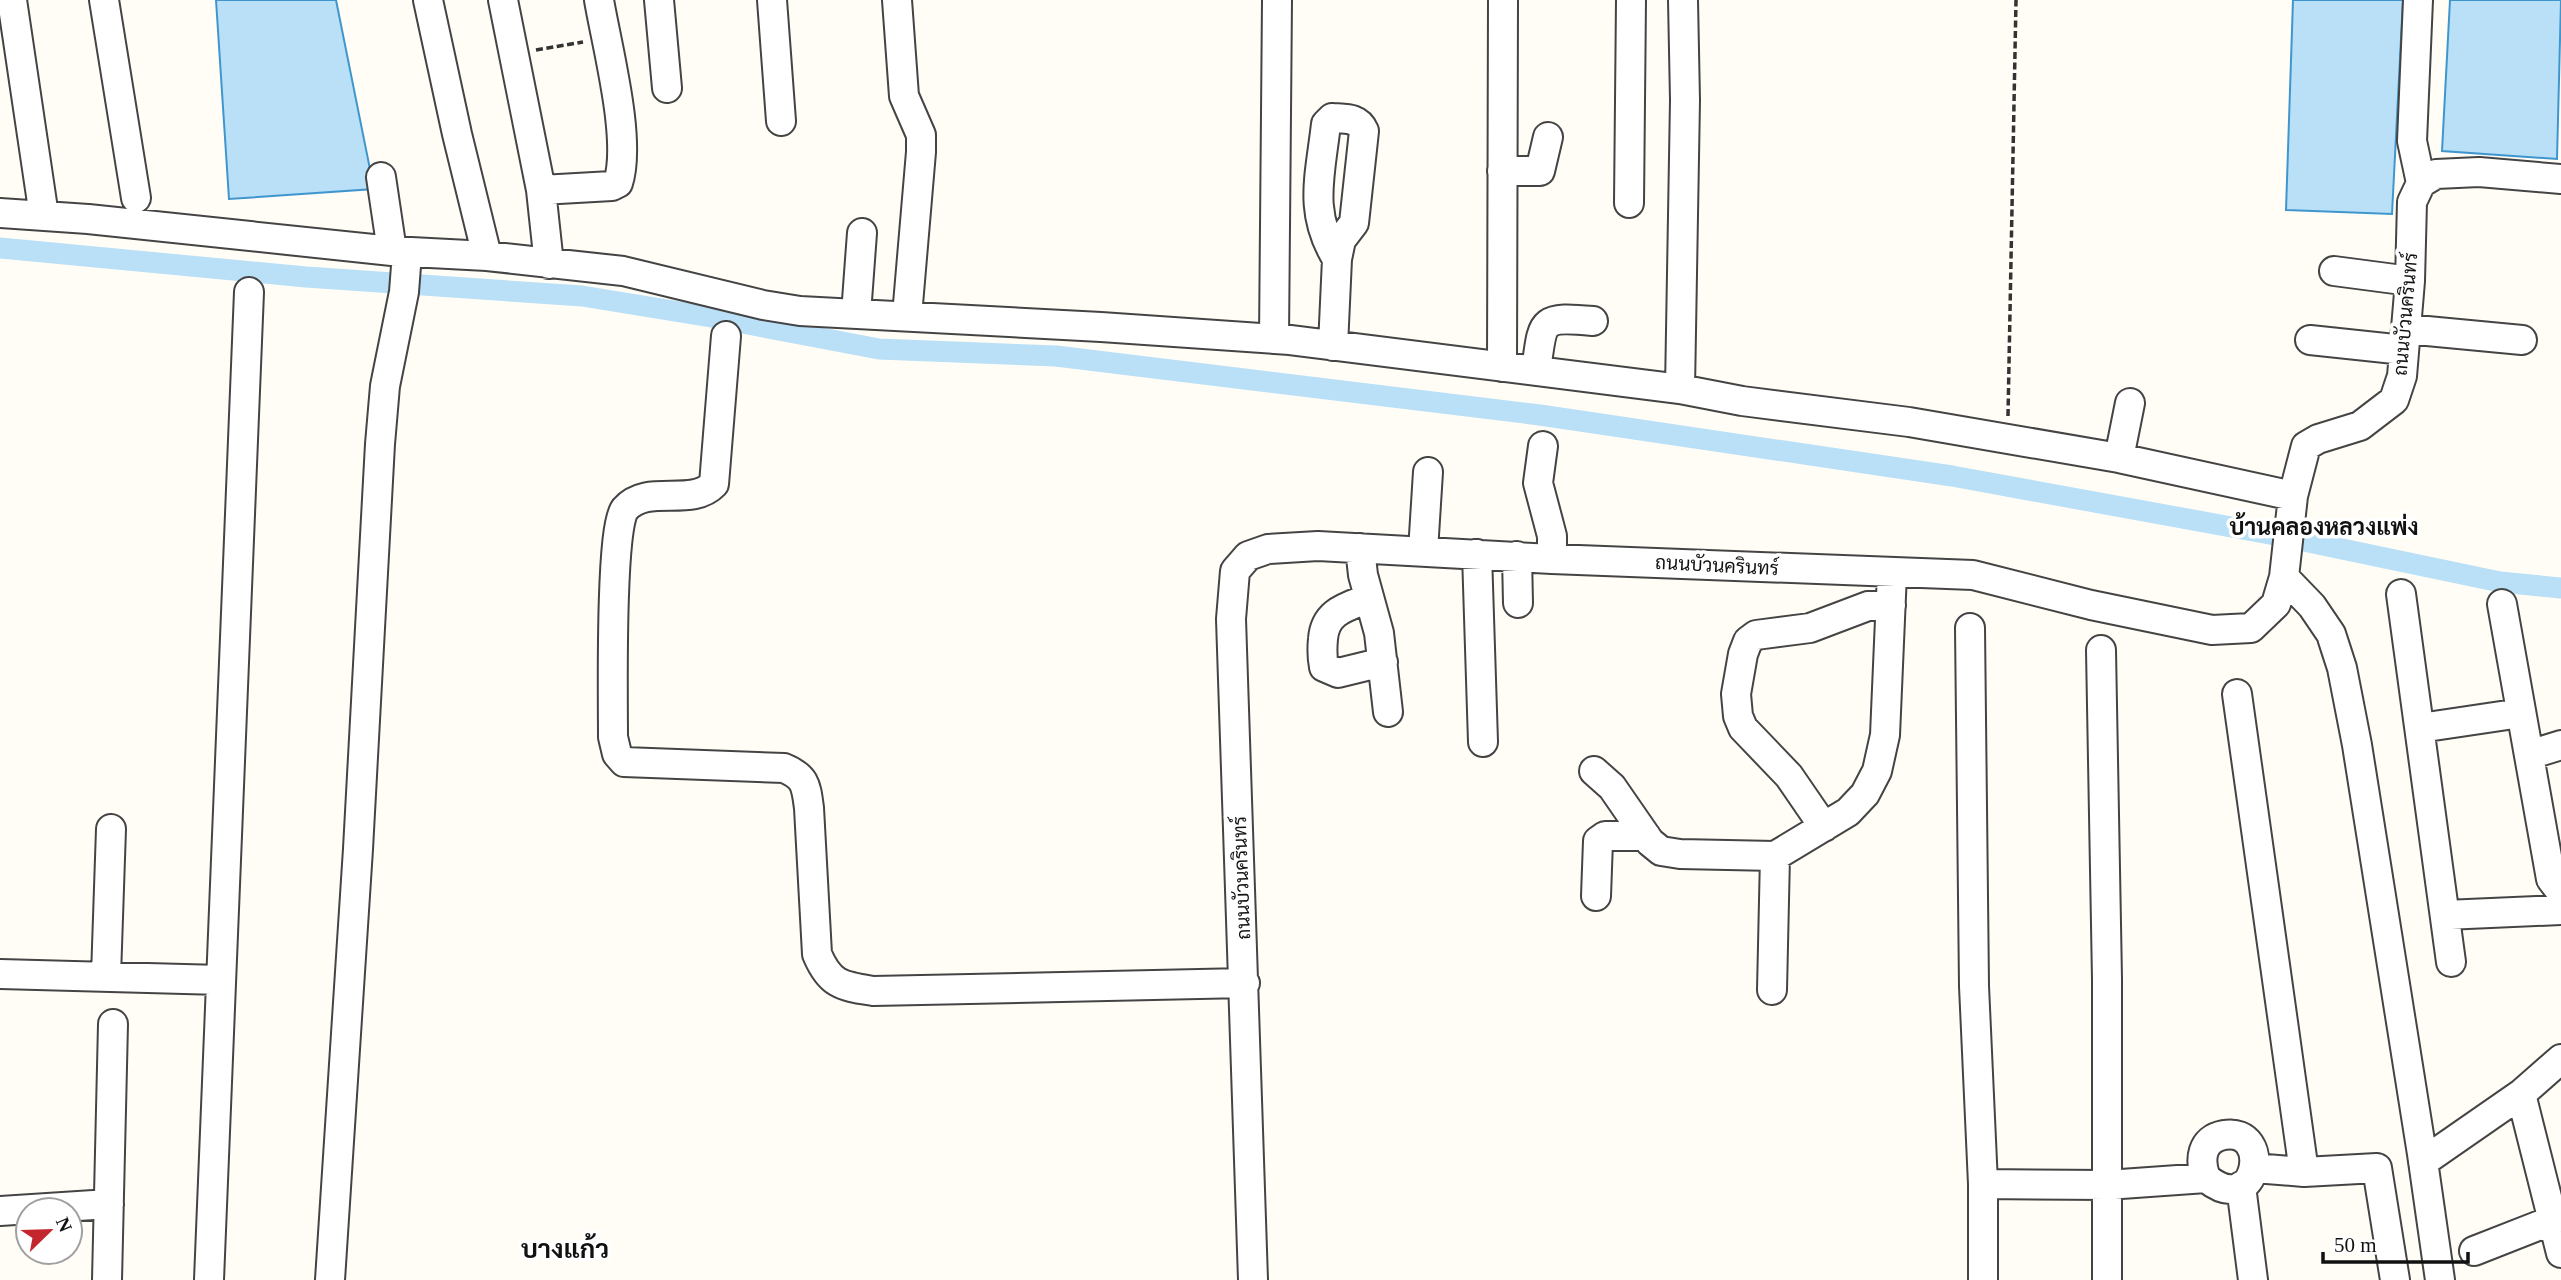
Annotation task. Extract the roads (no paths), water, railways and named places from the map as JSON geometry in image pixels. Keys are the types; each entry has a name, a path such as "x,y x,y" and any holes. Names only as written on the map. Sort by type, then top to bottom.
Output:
{"street":[{"path":"12,0 44,216"},
{"path":"104,0 136,198"},
{"path":"428,0 487,256"},
{"path":"503,0 541,190 548,264"},
{"path":"541,190 612,186 618,183 622,171 622,132 599,0"},
{"path":"659,0 667,88"},
{"path":"772,0 781,121"},
{"path":"897,0 904,96 921,135 907,316"},
{"path":"1274,339 1277,0"},
{"path":"1502,366 1503,0"},
{"path":"1629,203 1631,0"},
{"path":"1680,389 1685,100 1683,0"},
{"path":"2418,0 2412,141 2421,183 2436,174 2479,172 2561,179"},
{"path":"1502,171 1540,171 1548,137"},
{"path":"330,1280 358,849 380,444 386,386 404,292 402,253 382,177"},
{"name":"ถนนบัวนครินทร์","path":"1253,1280 1231,619 1235,571 1248,556 1268,549 1318,546 1552,559 1685,562 1973,576 2091,605 2212,630 2251,628 2276,604 2285,566 2292,503 2306,446 2318,439 2360,426 2394,400 2402,376 2410,281 2412,202 2421,183"},
{"path":"0,213 402,253 487,256 623,271 788,309 1274,339 1502,366 1909,422 2119,458 2292,503"},
{"path":"856,314 862,233"},
{"path":"1333,346 1337,260"},
{"path":"2334,271 2410,281"},
{"path":"209,1280 249,292"},
{"path":"1536,371 1541,333 1551,321 1560,318 1593,321"},
{"path":"726,336 714,484 706,492 692,496 664,495 639,500 625,508 619,520 614,597 613,737 617,754 624,762 784,768 797,773 805,785 809,807 817,954 825,972 841,986 873,991 1245,983"},
{"path":"2310,340 2522,340"},
{"path":"2119,458 2130,403"},
{"path":"1543,446 1538,483 1552,536 1552,559"},
{"path":"1423,551 1428,472"},
{"path":"1360,548 1369,598 1379,633 1388,712"},
{"path":"1477,554 1483,742"},
{"path":"1517,556 1518,603"},
{"path":"2285,566 2331,634 2342,668 2357,745 2440,1280"},
{"path":"1594,771 1612,787 1661,851 1671,853 1775,856 1848,812 1865,794 1877,771 1885,735 1892,573"},
{"path":"2401,594 2451,961"},
{"path":"1369,598 1335,612 1329,618 1324,630 1324,667 1338,673 1383,662"},
{"path":"2501,604 2552,879 2561,892"},
{"path":"1824,827 1789,776 1743,728 1738,716 1736,694 1743,654 1748,641 1756,635 1810,628 1868,606 1891,605"},
{"path":"1970,628 1974,986 1983,1184 1983,1280"},
{"path":"2101,650 2107,979 2107,1280"},
{"path":"2237,694 2304,1172"},
{"path":"2420,728 2521,713"},
{"path":"2529,755 2561,746"},
{"path":"106,976 111,829"},
{"path":"1596,896 1598,841 1605,836 1647,836"},
{"path":"1772,990 1775,856"},
{"path":"2445,915 2561,910"},
{"path":"0,974 221,980"},
{"path":"107,1280 113,1024"},
{"path":"2423,1162 2521,1094 2561,1059"},
{"path":"2521,1094 2561,1252"},
{"path":"2253,1280 2248,1177 2255,1159 2250,1146 2239,1137 2225,1134 2212,1139 2203,1150 2200,1164 2206,1178 2217,1187 2231,1190 2248,1177 2377,1168 2395,1280"},
{"path":"1983,1184 2107,1185 2206,1178"},
{"path":"0,1211 109,1204"},
{"path":"2474,1251 2553,1220"}],"water":[{"path":"216,0 336,0 374,189 229,199"},
{"path":"2293,0 2403,0 2392,214 2286,210"},
{"path":"2450,0 2561,0 2557,159 2442,151"}],"waterway":[{"path":"0,248 306,277 582,296 879,349 1056,356 1540,415 1952,476 2275,535 2500,582 2561,588"}],"district":[{"name":"บ้านคลองหลวงแพ่ง","path":"2324,527"},
{"name":"บางแก้ว","path":"565,1249"}]}
